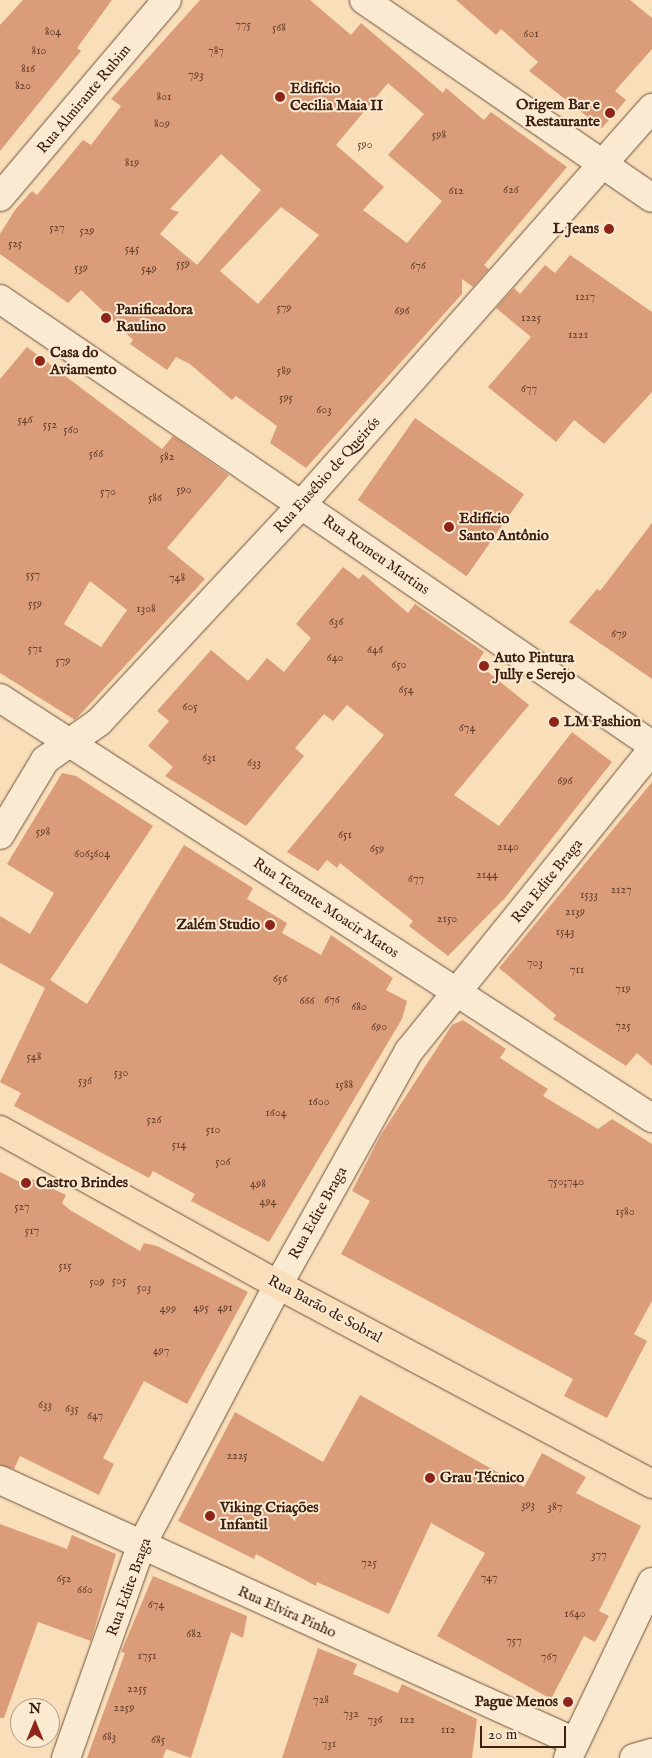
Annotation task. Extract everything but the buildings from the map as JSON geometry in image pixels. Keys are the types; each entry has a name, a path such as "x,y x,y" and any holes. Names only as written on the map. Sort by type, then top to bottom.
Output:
{"main road":[{"name":"Rua Barão de Sobral","path":"0,1130 278,1285 652,1484"}],"street":[{"name":"Rua Almirante Rubim","path":"0,197 167,0"},
{"path":"364,0 601,165 652,198"},
{"name":"Rua Eusébio de Queirós","path":"0,835 39,768 69,742 99,722 302,504 652,108"},
{"name":"Rua Romeu Martins","path":"0,300 302,504 652,745"},
{"name":"Rua Tenente Moacir Matos","path":"0,698 652,1118"},
{"name":"Rua Edite Braga","path":"66,1758 141,1546 278,1285 409,1051 652,750"},
{"name":"Rua Elvira Pinho","path":"0,1480 572,1750"},
{"path":"572,1750 652,1582"},
{"path":"634,1758 652,1753"}],"place":[{"name":"Edifício Cecilia Maia II","path":"280,97"},
{"name":"Origem Bar e Restaurante","path":"610,113"},
{"name":"L Jeans","path":"609,229"},
{"name":"Panificadora Raulino","path":"106,318"},
{"name":"Casa do Aviamento","path":"40,361"},
{"name":"Edifício Santo Antônio","path":"449,527"},
{"name":"Auto Pintura Jully e Serejo","path":"484,666"},
{"name":"LM Fashion","path":"554,722"},
{"name":"Zalém Studio","path":"270,925"},
{"name":"Castro Brindes","path":"26,1183"},
{"name":"Grau Técnico","path":"430,1478"},
{"name":"Viking Criações Infantil","path":"210,1516"},
{"name":"Pague Menos","path":"568,1702"}]}
